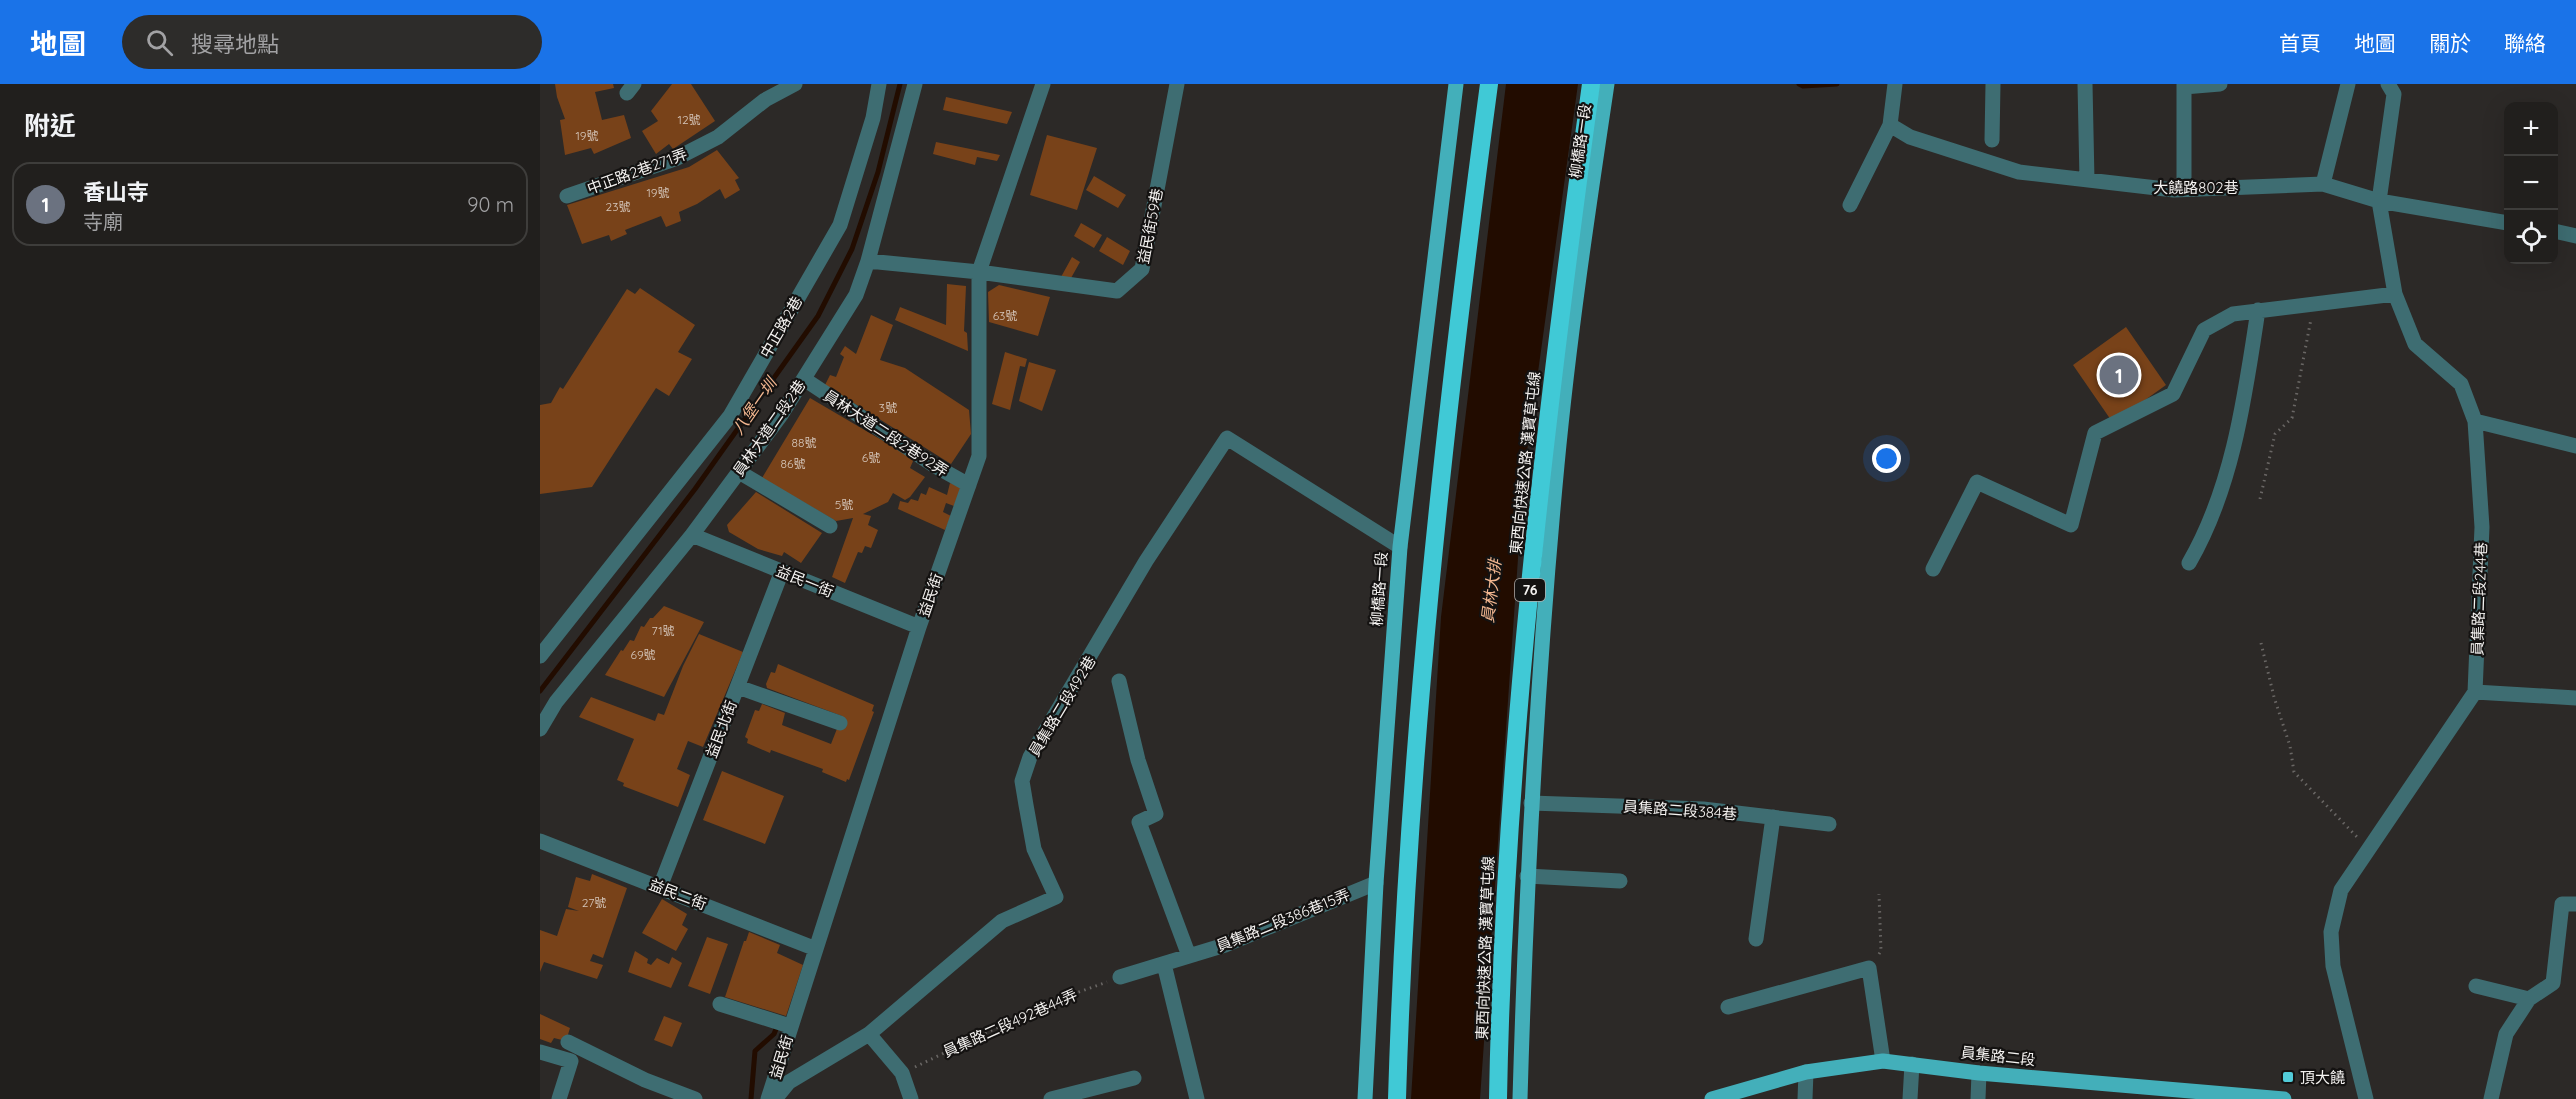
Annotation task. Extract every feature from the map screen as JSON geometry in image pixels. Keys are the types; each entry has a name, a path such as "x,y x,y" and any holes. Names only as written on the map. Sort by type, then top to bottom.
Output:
{"highway":[{"path":"1397,1099 1411,810 1465,260 1489,84"},
{"name":"東西向快速公路 漢寶草屯線","path":"1498,1099 1508,833 1539,486 1592,84"}],"main road":[{"name":"柳橋路一段","path":"1365,1099 1376,883 1400,547 1456,84"},
{"name":"柳橋路一段","path":"1520,1099 1527,876 1557,464 1579,271 1607,84"},
{"name":"員集路二段","path":"1712,1099 1806,1072 1883,1061 1979,1073 2273,1099"}],"street":[{"name":"中正路2巷271弄","path":"567,196 675,159 718,137 765,100 795,84"},
{"name":"中正路2巷","path":"540,656 730,416 840,225 873,118 879,84"},
{"name":"員林大道二段2巷","path":"540,729 556,702 692,535 781,415 856,295 868,261 915,84"},
{"name":"益民街","path":"768,1099 919,627 979,456 979,272 1043,84"},
{"name":"益民街59巷","path":"868,261 979,272 1117,291 1143,269 1177,84"},
{"path":"1850,205 1890,125 1895,84"},
{"path":"1992,140 1993,84"},
{"path":"2085,84 2087,180"},
{"path":"2184,189 2184,86 2220,84"},
{"path":"2323,184 2348,84"},
{"name":"員集路二段244巷","path":"2388,84 2394,94 2379,201 2395,294 2415,344 2461,384 2475,421 2482,527 2475,692"},
{"name":"大饒路802巷","path":"1890,125 1910,137 2019,172 2184,189 2323,184 2379,201 2504,222"},
{"path":"2558,232 2576,236"},
{"path":"1933,569 1977,482 2071,525 2095,433 2173,394 2204,330 2233,314 2395,294"},
{"path":"2189,563 2202,540 2232,454 2245,396 2258,310"},
{"name":"員林大道二段2巷92弄","path":"804,379 935,466 969,485"},
{"path":"2475,421 2576,446"},
{"name":"員集路二段492巷","path":"775,1099 789,1082 868,1034 1002,921 1056,897 1034,849 1022,781 1030,757 1146,561 1227,438 1400,547"},
{"path":"739,472 830,526"},
{"name":"益民一街","path":"692,535 919,627"},
{"name":"益民北街","path":"660,887 782,571"},
{"path":"1119,681 1138,760 1156,814 1138,822 1189,956"},
{"path":"738,687 840,723"},
{"path":"2366,1099 2333,966 2331,932 2341,890 2475,692 2576,698"},
{"name":"員集路二段384巷","path":"1532,803 1703,809 1828,824"},
{"path":"1756,939 1773,817"},
{"name":"益民二街","path":"540,841 816,949"},
{"path":"1527,876 1620,881"},
{"name":"員集路二段386巷15弄","path":"1120,977 1225,945 1376,883"},
{"path":"2491,1099 2506,1034 2529,999 2553,983 2562,904 2576,904"},
{"path":"1164,964 1197,1099"},
{"path":"1728,1007 1869,968 1883,1061"},
{"path":"2476,986 2529,999"},
{"path":"720,1004 790,1026"},
{"path":"868,1034 902,1073 911,1099"},
{"path":"568,1042 645,1080 695,1099"},
{"path":"540,1052 571,1060 559,1099"},
{"path":"1910,1099 1912,1064"},
{"path":"1805,1099 1806,1072"},
{"path":"1978,1099 1979,1073"},
{"path":"1051,1099 1134,1078"}],"path":[{"path":"2260,499 2276,434 2292,418 2313,304"},
{"path":"2261,643 2274,697 2290,746 2294,772 2369,851"},
{"path":"1869,968 1881,951 1879,894"},
{"name":"員集路二段492巷44弄","path":"902,1073 1048,1003 1120,977"}],"water":[{"name":"員林大排","path":"1506,84 1578,84 1524,473 1480,1099 1411,1099 1441,617"}],"building":[{"path":"555,84 613,84 614,88 595,92 602,120 624,115 631,138 594,154 591,148 565,155 560,120 565,119"},
{"path":"672,84 691,84 715,121 673,149 669,144 656,154 642,131 658,121 651,111"},
{"path":"946,97 1012,112 1007,124 943,110"},
{"path":"1047,135 1097,148 1077,210 1030,195"},
{"path":"936,142 1000,155 997,161 977,157 975,165 933,154"},
{"path":"717,150 739,178 735,180 740,190 725,199 720,189 697,204 679,212 681,221 666,227 661,216 625,230 627,234 611,241 609,235 582,244 567,205 689,167"},
{"path":"1094,176 1126,195 1118,208 1086,190"},
{"path":"1081,223 1102,235 1094,248 1074,236"},
{"path":"1107,237 1130,251 1123,265 1099,251"},
{"path":"1072,257 1080,262 1071,278 1061,277"},
{"path":"947,284 966,286 964,331 967,333 968,351 895,320 900,307 946,325"},
{"path":"999,285 1050,297 1038,336 989,322 988,292"},
{"path":"640,288 695,325 678,352 692,359 669,396 656,388 592,487 540,494 540,405 551,403 560,387 563,389 627,289 635,294"},
{"path":"871,315 893,325 880,360 905,368 969,410 971,434 951,464 825,385 830,375 836,377 844,357 840,354 845,346 856,354"},
{"path":"2126,327 2166,385 2113,423 2073,365"},
{"path":"1005,352 1027,359 1025,367 1020,366 1010,410 992,404"},
{"path":"1029,362 1056,370 1042,411 1019,401"},
{"path":"810,398 914,459 910,468 925,477 910,497 905,500 893,493 888,502 863,514 871,516 868,525 878,530 871,548 865,546 862,553 858,552 845,583 832,577 853,518 836,521 762,478"},
{"path":"950,483 961,487 954,506 946,503 943,512 951,516 945,530 898,509 900,501 908,503 911,499 918,501 921,493 926,495 929,487 947,495"},
{"path":"756,492 822,533 801,563 784,552 782,556 758,549 729,532 727,525"},
{"path":"664,606 704,622 664,697 605,675 621,650 623,651 630,640 634,641 641,626 644,627 650,618 653,618"},
{"path":"699,634 743,652 703,747 688,741 677,769 690,775 678,807 623,786 624,783 617,780 634,739 579,717 591,697 655,721 658,713 664,715 683,666"},
{"path":"778,664 874,705 872,711 874,712 849,780 847,779 846,782 822,772 823,769 771,750 770,753 747,743 748,739 745,737 755,710 759,711 762,704 785,713 782,725 831,744 842,716 767,688 766,684 771,672 775,673"},
{"path":"722,771 784,796 765,844 703,820"},
{"path":"592,874 627,888 603,958 593,954 590,961 603,965 597,979 544,962 540,972 540,930 557,936 566,909 579,911 568,907 576,877 590,881"},
{"path":"662,899 687,914 682,925 688,929 676,951 642,933"},
{"path":"749,932 780,945 777,953 803,965 786,1016 725,997"},
{"path":"707,937 728,944 710,994 688,986"},
{"path":"635,951 648,959 647,963 651,965 657,958 669,964 672,957 682,963 671,988 628,972"},
{"path":"540,1014 570,1028 566,1041 554,1038 551,1043 540,1039"},
{"path":"664,1016 682,1023 672,1047 654,1040"}],"waterway":[{"name":"八堡一圳","path":"540,691 695,489 818,316 852,249 878,172 900,84"},
{"path":"1799,84 1803,86 1837,84"},
{"path":"751,1099 755,1051 774,1034 778,1024"}],"place":[{"name":"香山寺","path":"2119,375"},
{"name":"頂大饒","path":"2288,1077"}]}
